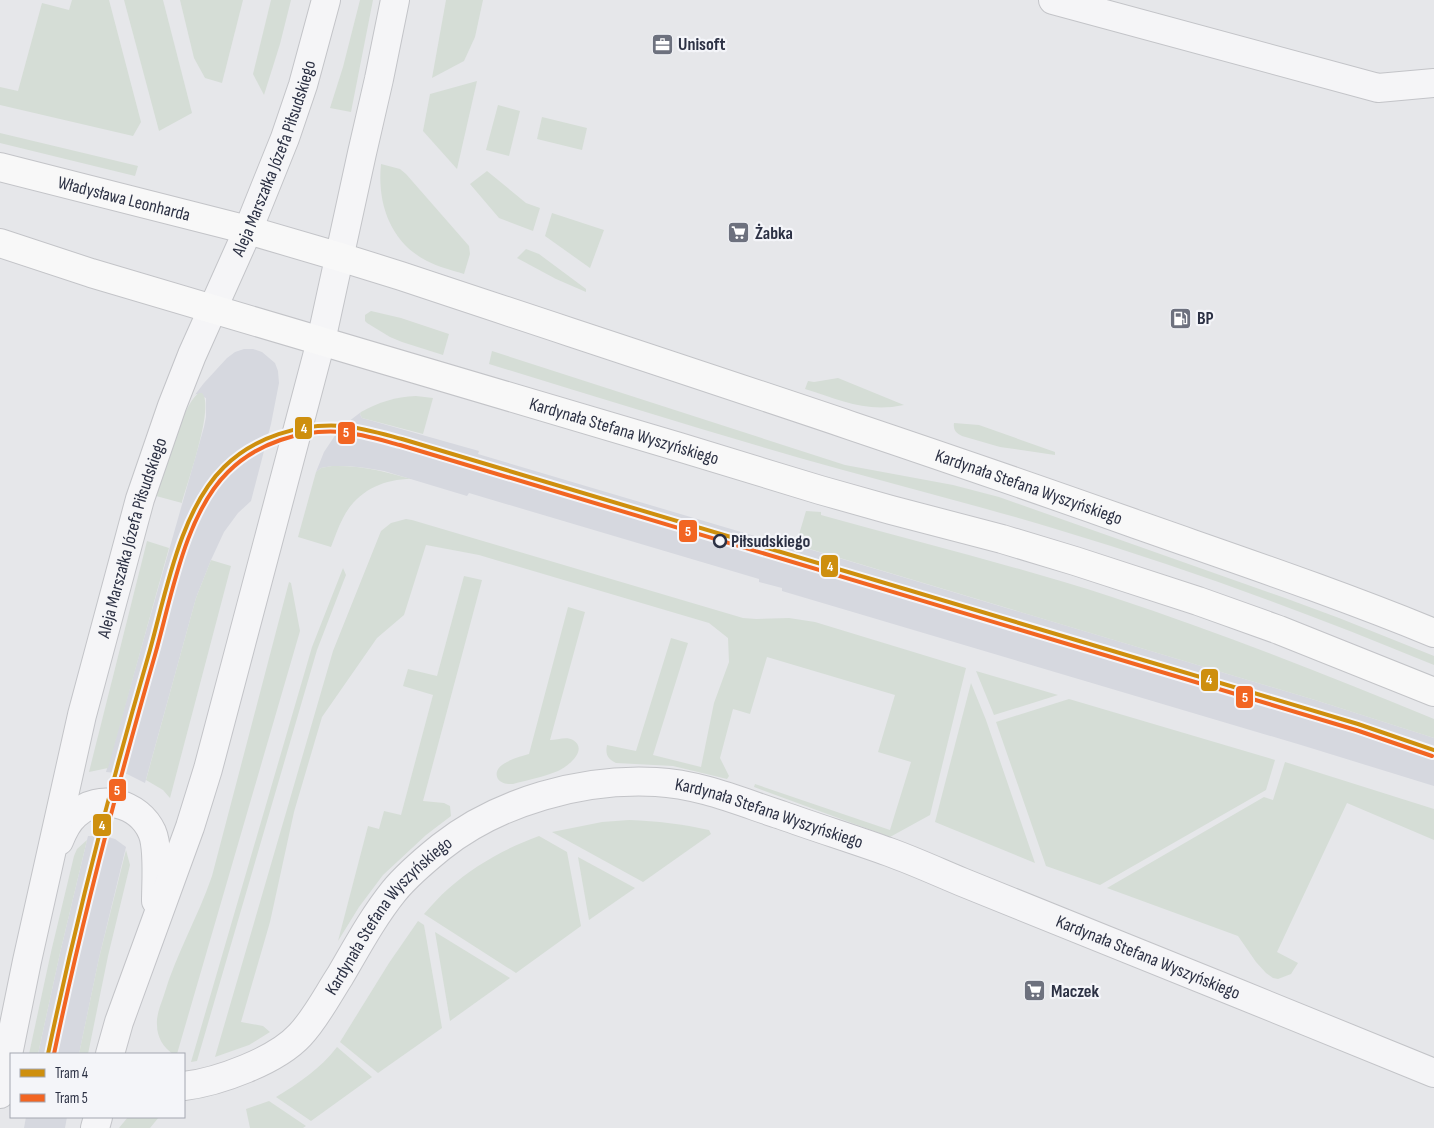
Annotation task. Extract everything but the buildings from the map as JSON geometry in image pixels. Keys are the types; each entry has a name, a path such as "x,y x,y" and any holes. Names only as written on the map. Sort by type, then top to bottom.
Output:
{"main road":[{"name":"Władysława Leonharda","path":"0,168 248,230"},
{"name":"Kardynała Stefana Wyszyńskiego","path":"248,230 340,257 977,467 1296,579 1377,609 1434,633"},
{"path":"0,243 90,273 212,308"},
{"name":"Kardynała Stefana Wyszyńskiego","path":"212,308 828,493 1002,539 1075,561 1198,600 1434,692"}],"street":[{"name":"Aleja Marszałka Józefa Piłsudskiego","path":"0,1094 27,961 82,715 140,499 172,406 212,308 248,230 294,114 326,0"},
{"path":"110,1053 119,1022 190,827 208,769 321,342 380,80 395,0"},
{"path":"1054,0 1378,88 1434,83"},
{"name":"Kardynała Stefana Wyszyńskiego","path":"185,1086 199,1084 253,1066 277,1053 298,1038 313,1019 377,915 396,889 419,866 468,828 525,801 561,791 632,782 658,782 700,789 891,853 1434,1072"},
{"path":"49,867 64,828 75,815 85,808 102,803 118,804 128,808 142,817 152,833 155,847 156,920"}],"shaded area":[{"path":"72,0 109,0 141,122 133,136 0,105 0,87 18,91 42,3 69,10"},
{"path":"124,0 163,0 192,113 159,131"},
{"path":"180,0 243,0 222,83 205,78 194,58"},
{"path":"271,0 291,0 264,95 253,74"},
{"path":"360,0 373,0 351,112 330,108 343,67"},
{"path":"446,0 483,0 475,37 464,61 432,78"},
{"path":"477,81 457,169 423,131 430,94"},
{"path":"498,105 520,111 509,156 486,150"},
{"path":"542,117 587,128 582,150 537,139"},
{"path":"0,133 138,166 135,176 0,143"},
{"path":"381,164 400,169 406,174 469,246 470,254 464,274 427,261 414,253 395,232 384,207 381,193"},
{"path":"487,171 526,203 540,208 533,231 499,218 470,184"},
{"path":"552,213 604,230 590,268 545,236"},
{"path":"526,249 539,254 586,289 586,292 556,279 517,258"},
{"path":"371,311 401,318 449,334 443,355 390,337 367,323 365,315"},
{"path":"244,349 262,352 275,363 278,371 279,383 271,424 251,501 238,513 224,532 196,598 145,783 127,774 106,772 204,427 206,398 196,394 194,396 227,358 235,352"},
{"path":"492,351 845,465 953,485 999,497 1339,618 1434,656 1434,665 1248,593 1107,545 1005,514 754,445 489,364"},
{"path":"838,378 904,405 890,407 865,406 805,389 808,381 814,382"},
{"path":"199,393 202,393 205,401 203,429 182,503 156,496 180,424 193,399"},
{"path":"416,396 433,398 423,434 362,418 360,414 368,408 387,401"},
{"path":"361,412 362,418 479,451 478,454 802,550 802,547 1315,700 1434,738 1434,786 782,591 782,588 759,582 759,579 469,493 467,496 384,471 366,468 332,466 321,468 316,472 324,452 336,434"},
{"path":"954,423 979,425 1055,452 1055,455 1000,447 962,436 955,431"},
{"path":"332,466 372,469 411,479 380,484 363,494 348,509 331,547 298,537 316,472 321,468"},
{"path":"806,511 821,512 821,515 1040,575 1193,625 1434,719 1434,738 1315,700 803,547 802,550 795,548"},
{"path":"406,519 743,618 789,618 815,622 966,668 930,815 890,837 754,787 755,784 890,830 911,762 878,752 895,695 767,657 750,714 733,709 720,758 729,776 727,779 673,766 616,763 608,756 606,751 607,745 636,751 671,638 688,643 653,755 701,767 714,703 729,662 728,638 709,623 479,555 426,545 404,615 377,638 322,717 294,812 270,922 241,1022 263,1026 270,1032 249,1045 215,1057 333,651 381,531 391,523"},
{"path":"147,541 169,548 108,768 89,772"},
{"path":"211,560 231,566 170,798 163,790 146,780 196,598"},
{"path":"343,568 346,575 317,650 197,1061 191,1062 312,647"},
{"path":"464,576 482,580 423,801 444,803 450,806 451,816 426,835 383,875 359,907 338,941 368,826 379,829 384,811 401,815 433,695 403,686 408,669 437,676"},
{"path":"289,582 291,583 300,631 177,1053 172,1053 159,1038 157,1029 158,1013 169,980 212,876"},
{"path":"568,607 585,612 550,740 571,739 577,744 578,753 571,762 558,771 513,784 503,783 498,779 498,769 507,762 529,754"},
{"path":"976,671 1058,695 994,715"},
{"path":"971,683 986,720 1035,863 935,822"},
{"path":"1069,699 1275,760 1266,790 1100,885 1046,866 996,722"},
{"path":"1285,762 1434,809 1434,840 1347,803 1277,952 1298,963 1291,974 1278,979 1266,973 1238,936 1107,888 1264,797 1273,800"},
{"path":"629,820 689,826 709,830 711,834 643,882 552,832 602,822"},
{"path":"88,836 104,836 115,839 126,847 99,958 79,1053 38,1053"},
{"path":"539,836 567,852 581,926 516,973 424,914 445,892 469,872 503,852"},
{"path":"87,840 38,1053 29,1053 51,952 77,849"},
{"path":"126,850 130,865 108,956 88,1053 79,1053 99,958"},
{"path":"578,857 635,888 589,920"},
{"path":"418,921 424,925 442,1028 378,1073 340,1042 389,963"},
{"path":"435,932 510,978 450,1021"},
{"path":"337,1047 372,1077 311,1121 276,1097 309,1075"},
{"path":"269,1101 306,1126 303,1128 250,1128 246,1109"},
{"path":"26,1118 67,1118 65,1128 24,1128"},
{"path":"127,1118 158,1118 150,1128 119,1128"}],"tram line":[{"name":"4","path":"48,1053 82,904 120,755 168,583 185,531 209,485 224,467 263,440 294,430 310,427 343,426 402,439 1358,724 1434,750"},
{"name":"5","path":"54,1053 88,904 114,804 181,558 190,534 213,490 228,472 252,453 280,440 296,436 311,433 342,432 400,445 1356,730 1432,756"}],"place":[{"name":"Unisoft","path":"662,44"},
{"name":"Żabka","path":"739,233"},
{"name":"BP","path":"1181,318"},
{"name":"Piłsudskiego","path":"720,541"},
{"name":"Maczek","path":"1035,991"}]}
